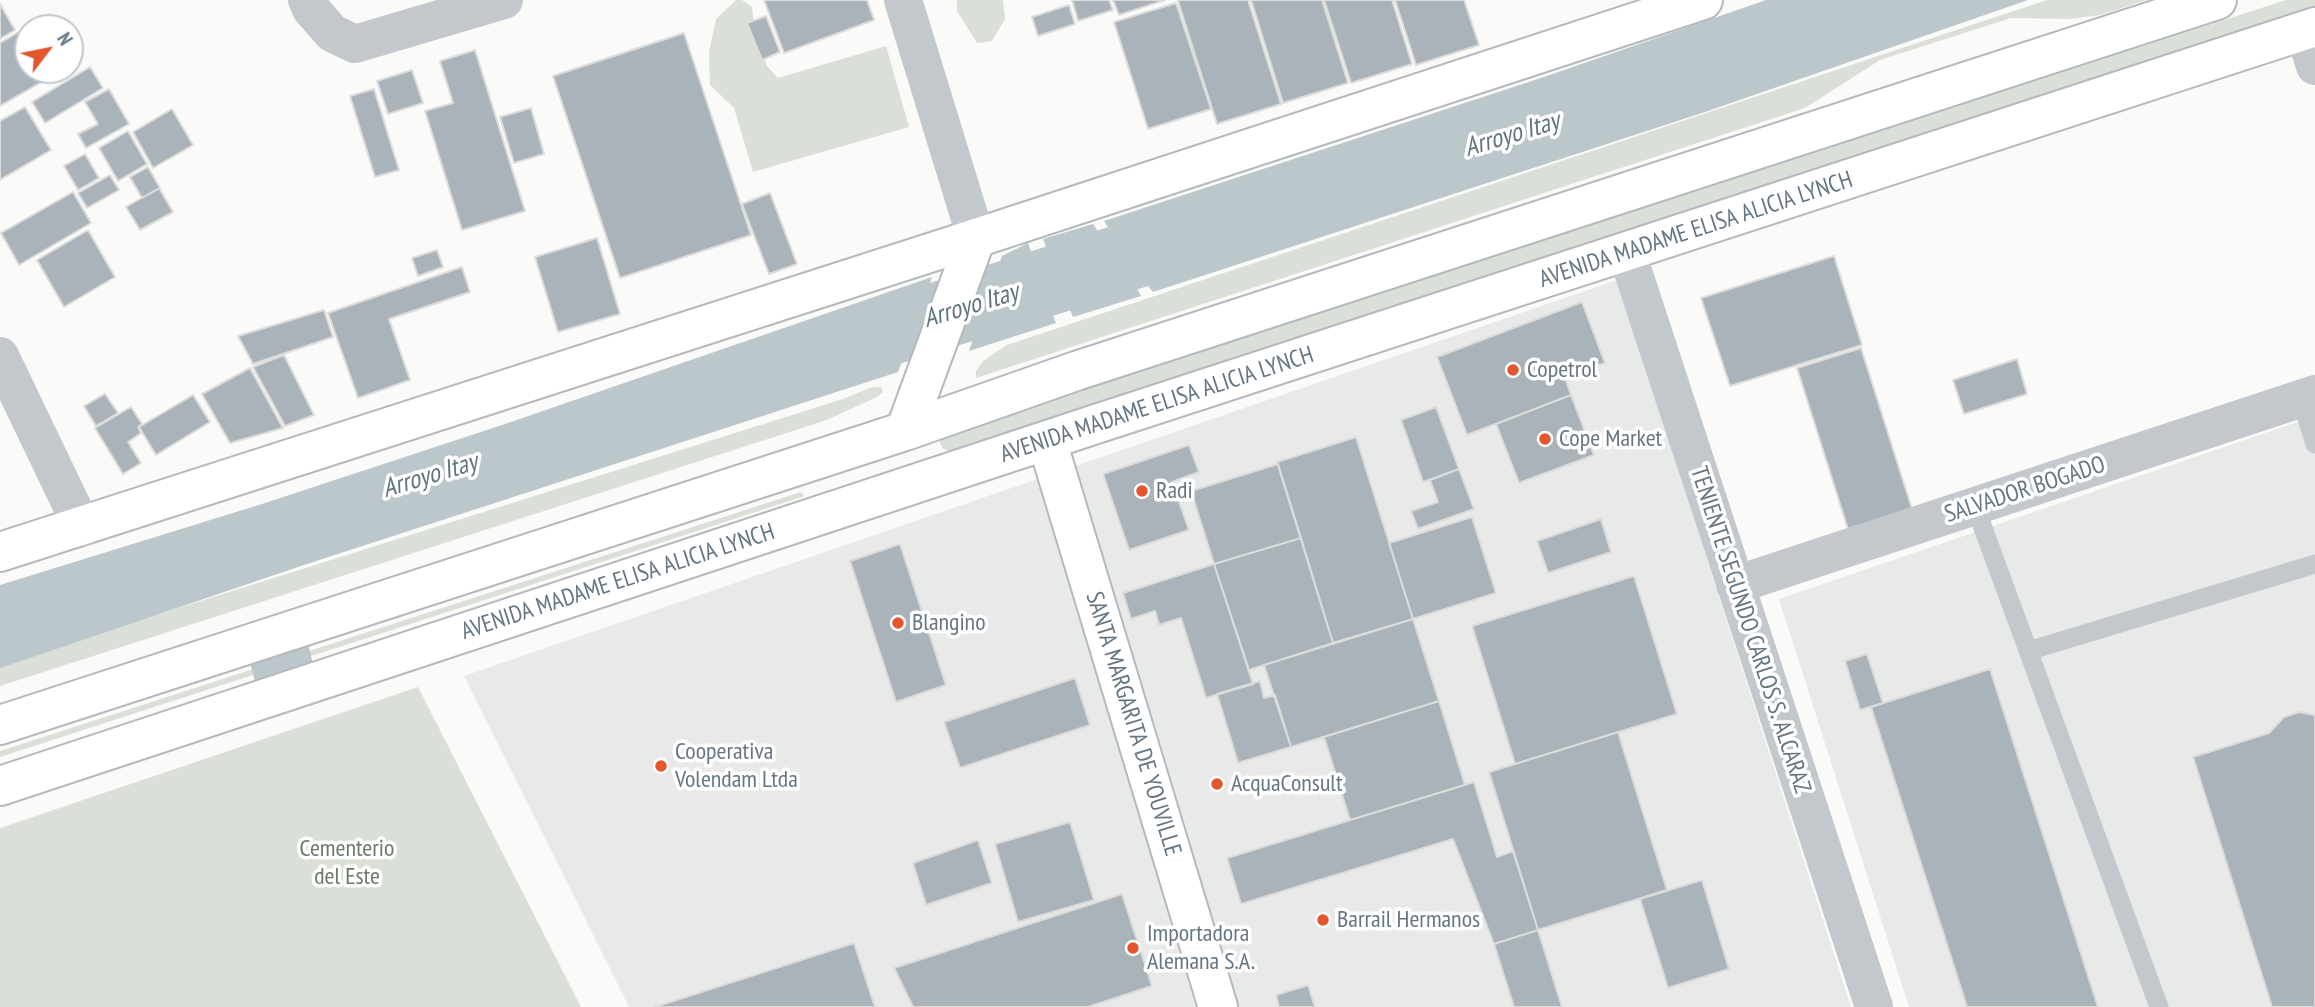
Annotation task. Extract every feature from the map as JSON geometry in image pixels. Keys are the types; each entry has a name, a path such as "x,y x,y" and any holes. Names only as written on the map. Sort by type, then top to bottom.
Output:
{"main road":[{"path":"0,552 976,238 1703,0"},
{"path":"0,725 905,431 1102,362 2217,0"},
{"name":"AVENIDA MADAME ELISA ALICIA LYNCH","path":"0,786 1047,441 1628,253 2311,41"},
{"path":"905,431 976,238"},
{"name":"SANTA MARGARITA DE YOUVILLE","path":"1047,441 1218,1007"}],"street":[{"path":"307,0 311,9 332,33 355,44 504,0"},
{"path":"903,0 976,238"},
{"name":"TENIENTE SEGUNDO CARLOS S. ALCARAZ","path":"1628,253 1873,1007"},
{"path":"0,356 82,527"},
{"name":"SALVADOR BOGADO","path":"1735,585 2308,397"}],"lane":[{"path":"2308,397 2315,444"},
{"path":"1975,506 2159,1007"},
{"path":"2028,651 2315,564"}],"shaded area":[{"path":"1617,280 1851,1007 629,1007 464,676"},
{"path":"2315,416 2315,1007 1909,1007 1779,599"}],"green space":[{"path":"736,0 742,0 752,7 755,37 767,66 778,78 886,46 909,127 753,172 734,108 710,85 709,52 716,19"},
{"path":"957,0 1003,0 1005,19 992,41 977,43 957,11"},
{"path":"2047,0 2146,0 2101,15 2069,19 2011,18 1880,60 1805,108 976,378 976,371 983,361 1007,345"},
{"path":"2286,0 2315,0 2315,9 950,452 942,448 940,442 944,435"},
{"path":"872,387 881,387 883,392 827,420 0,686 0,664 843,399"},
{"path":"801,492 804,495 802,497 0,757 0,751"},
{"name":"Cementerio del Este","path":"418,687 581,1007 0,1007 0,828"}],"water":[{"path":"1766,0 2028,0 1705,112 1153,292 1146,283 1135,285 1141,296 1073,317 1043,239 1093,224 1134,284 1145,282 1104,221 1538,79"},
{"path":"1028,243 1056,323 969,351 1002,256"},
{"path":"932,277 898,372 304,565 0,668 0,585 262,504 508,423"},
{"path":"308,644 313,664 255,682 250,662"}],"building":[{"path":"764,0 867,0 874,20 784,53"},
{"path":"1072,0 1109,0 1113,10 1078,21"},
{"path":"1113,0 1165,0 1119,15"},
{"path":"1248,0 1281,104 1217,124 1178,1"},
{"path":"1251,0 1322,0 1348,83 1283,103"},
{"path":"1324,0 1392,0 1412,64 1351,83"},
{"path":"1395,0 1464,0 1479,45 1416,65"},
{"path":"1176,3 1211,109 1148,129 1114,22"},
{"path":"0,4 14,31 0,39"},
{"path":"1069,5 1075,24 1038,36 1032,17"},
{"path":"766,16 780,52 762,60 747,23"},
{"path":"684,33 751,235 620,278 553,76"},
{"path":"14,35 14,84 38,84 0,106 0,43"},
{"path":"475,50 525,211 462,230 425,111 453,103 440,61"},
{"path":"90,67 103,88 45,123 32,102 62,84 84,84 84,71"},
{"path":"412,70 423,103 388,114 377,81"},
{"path":"109,89 129,124 86,148 78,134 98,124 85,102"},
{"path":"374,89 399,170 375,177 350,96"},
{"path":"25,107 51,150 0,180 0,121"},
{"path":"531,108 544,154 514,163 500,117"},
{"path":"172,109 193,145 153,168 133,132"},
{"path":"128,131 147,164 118,181 99,148"},
{"path":"85,154 99,178 78,190 64,166"},
{"path":"148,167 160,188 142,198 130,177"},
{"path":"110,175 119,190 87,208 78,193"},
{"path":"159,188 173,212 140,230 126,207"},
{"path":"73,192 91,223 19,265 1,233"},
{"path":"770,193 797,264 769,274 742,204"},
{"path":"88,230 115,277 64,307 37,260"},
{"path":"597,238 620,314 558,332 535,257"},
{"path":"437,250 443,267 418,276 412,258"},
{"path":"1834,256 1862,345 1730,386 1701,298"},
{"path":"462,267 470,292 389,319 410,380 358,398 328,313"},
{"name":"Copetrol","path":"1582,302 1605,363 1565,378 1571,395 1467,435 1437,357"},
{"path":"324,310 333,337 253,364 238,336"},
{"path":"1861,348 1912,509 1848,529 1797,368"},
{"path":"284,355 314,415 285,426 253,367"},
{"path":"2017,359 2027,394 1964,414 1953,380"},
{"path":"250,368 283,428 230,443 202,394"},
{"path":"105,394 118,413 96,426 84,406"},
{"path":"193,395 210,422 156,455 139,427"},
{"name":"Cope Market","path":"1571,395 1594,455 1519,483 1496,424"},
{"path":"131,407 142,424 138,427 141,433 128,442 141,463 123,474 95,428"},
{"path":"1436,407 1459,469 1423,482 1401,420"},
{"path":"1356,437 1413,619 1333,643 1277,462"},
{"name":"Radi","path":"1189,445 1199,472 1172,482 1189,530 1129,550 1103,474"},
{"path":"1278,464 1301,538 1214,564 1191,491"},
{"path":"1459,469 1474,509 1418,529 1411,511 1438,502 1430,480"},
{"path":"1472,517 1496,593 1413,619 1389,543"},
{"path":"1601,519 1611,552 1548,573 1537,541"},
{"path":"1301,538 1333,643 1249,670 1214,564"},
{"name":"Blangino","path":"900,544 946,685 896,702 850,561"},
{"path":"1214,564 1253,684 1206,698 1181,618 1159,625 1155,611 1131,619 1123,593"},
{"path":"1634,576 1677,714 1515,764 1472,626"},
{"path":"1413,619 1439,701 1291,747 1264,665"},
{"path":"1867,654 1883,703 1860,710 1845,661"},
{"path":"1990,669 2098,1007 1967,1007 1871,707"},
{"path":"1075,678 1090,725 960,768 944,722"},
{"path":"1260,681 1264,698 1275,695 1291,747 1238,763 1217,694"},
{"path":"1439,701 1465,785 1350,820 1324,737"},
{"path":"2299,712 2315,715 2315,1007 2272,1007 2193,757 2269,733 2284,717"},
{"path":"1618,732 1667,890 1538,930 1489,772"},
{"path":"1474,782 1497,857 1513,851 1538,930 1494,944 1453,839 1241,904 1227,858"},
{"path":"1070,822 1094,900 1018,922 995,844"},
{"path":"978,840 992,883 926,905 913,863"},
{"path":"1702,880 1729,969 1668,988 1640,899"},
{"path":"1122,894 1152,986 1088,1007 913,1007 894,968"},
{"path":"1538,930 1562,1007 1514,1007 1494,944"},
{"path":"854,943 875,1007 655,1007"},
{"path":"1308,985 1315,1007 1279,1007 1276,995"}],"waterway":[{"name":"Arroyo Itay","path":"827,351 1216,229"}],"place":[{"name":"Copetrol","path":"1513,370"},
{"name":"Cope Market","path":"1545,439"},
{"name":"Radi","path":"1142,491"},
{"name":"Blangino","path":"898,623"},
{"name":"Cooperativa Volendam Ltda","path":"661,766"},
{"name":"AcquaConsult","path":"1217,784"},
{"name":"Barrail Hermanos","path":"1323,920"},
{"name":"Importadora Alemana S.A.","path":"1133,948"}]}
